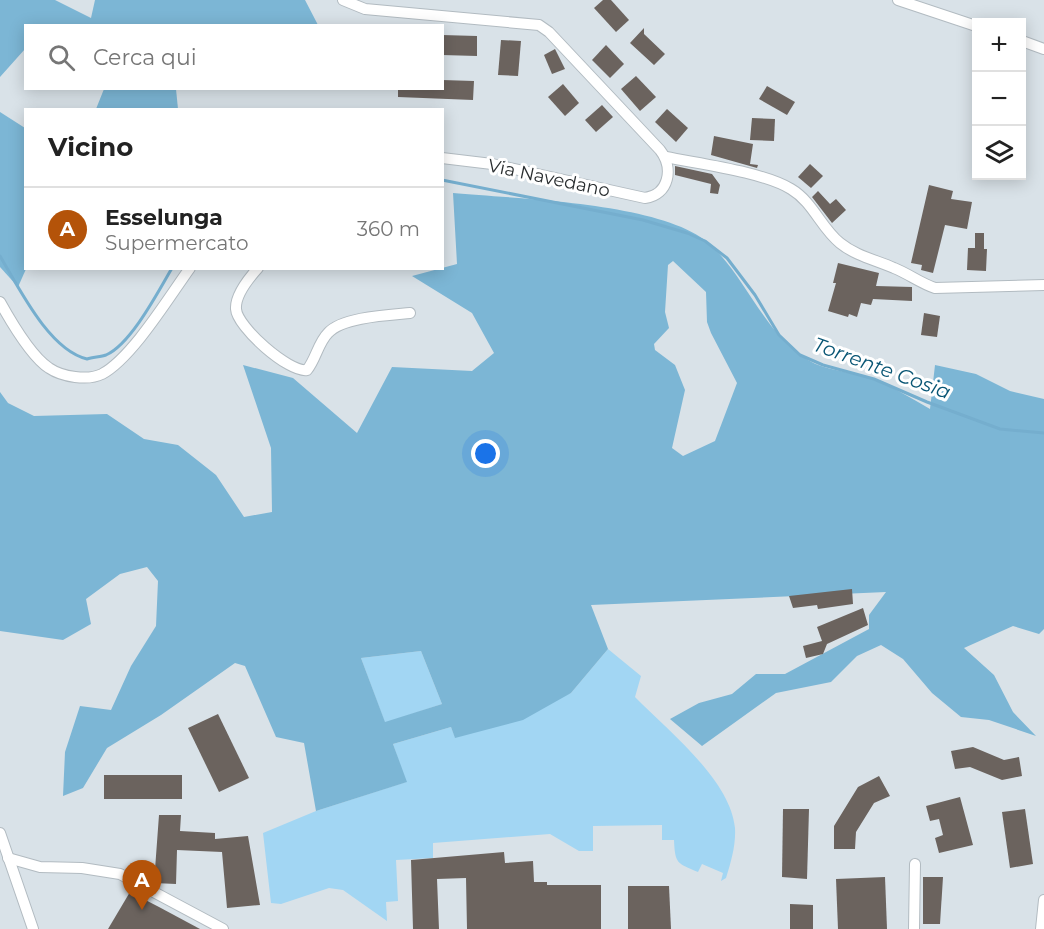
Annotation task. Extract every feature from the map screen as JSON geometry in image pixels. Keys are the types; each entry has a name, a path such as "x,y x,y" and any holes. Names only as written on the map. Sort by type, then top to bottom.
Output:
{"street":[{"path":"343,0 365,9 538,25 549,32 666,157 771,181 791,189 808,203 839,243 862,257 896,269 935,288 1044,285"},
{"path":"898,0 972,26"},
{"path":"1026,42 1044,49"},
{"name":"Via Navedano","path":"444,158 492,164 636,197 654,197 666,182 669,172 666,157"},
{"path":"0,302 16,329 49,368 77,378 101,374 127,352 188,270"},
{"path":"257,270 239,296 236,311 249,332 287,365 302,371 307,370 313,363 324,339 338,325 410,312"},
{"path":"0,832 33,929"},
{"path":"8,858 40,867 92,869 120,874 222,929"},
{"path":"914,929 915,864"},
{"path":"1042,927 1044,900"},
{"path":"24,929 28,914"}],"shaded area":[{"path":"0,0 55,0 91,18 95,0 305,0 317,24 24,24 24,50 0,77"},
{"path":"104,90 176,90 178,108 96,108"},
{"path":"0,112 24,127 26,270 18,287 0,267"},
{"path":"453,193 590,205 628,211 691,231 712,246 736,274 780,336 793,349 815,364 877,381 930,409 935,365 976,374 1010,391 1044,399 1044,629 1039,634 1013,626 964,648 994,675 1013,712 1036,736 989,720 961,717 932,693 903,659 881,645 857,656 831,682 776,693 702,746 670,719 699,703 732,694 756,674 785,674 869,629 869,615 886,592 591,605 608,649 571,693 523,720 455,738 451,727 393,744 407,782 316,811 304,743 276,737 245,666 235,663 161,715 107,748 83,788 63,796 65,752 80,706 111,710 131,666 156,626 158,581 147,567 120,574 86,599 91,624 63,640 0,631 0,392 8,403 34,416 107,414 144,439 178,445 216,475 244,517 272,512 271,448 243,365 293,378 357,433 392,367 472,371 494,353 472,313 412,276 444,270 444,267 457,264","holes":["673,261 706,292 707,322 737,383 715,441 683,456 672,448 685,390 675,365 655,350 654,344 669,328 665,312 668,265","421,651 442,704 385,722 361,658"]},
{"path":"608,649 641,676 635,697 696,757 722,792 731,810 735,828 734,847 726,878 721,881 723,873 702,864 698,872 678,862 674,840 662,840 662,825 593,826 593,851 579,851 550,834 433,843 433,858 396,860 398,901 386,902 387,921 343,890 329,888 281,904 271,903 263,833 316,811 406,782 393,744 451,727 455,737 571,693"},
{"path":"421,651 442,704 385,723 361,658"}],"building":[{"path":"603,0 611,0 629,20 616,32 594,8"},
{"path":"644,28 644,34 665,54 654,65 630,43"},
{"path":"444,35 477,36 477,56 444,55"},
{"path":"501,40 521,41 518,76 498,75"},
{"path":"606,45 624,64 610,78 592,60"},
{"path":"555,49 565,69 552,74 544,55"},
{"path":"636,76 656,97 640,111 621,89"},
{"path":"444,80 474,81 473,100 398,97 398,90 444,90"},
{"path":"563,84 579,103 565,116 548,97"},
{"path":"767,86 795,102 787,115 759,99"},
{"path":"602,105 613,117 596,132 585,120"},
{"path":"667,109 688,128 676,142 655,122"},
{"path":"752,118 775,119 774,141 750,140"},
{"path":"714,136 753,144 750,164 758,165 757,168 711,155"},
{"path":"810,164 823,176 811,188 798,177"},
{"path":"675,166 712,174 720,185 718,194 710,193 711,184 675,175"},
{"path":"929,185 953,191 951,199 972,202 967,229 945,225 933,273 921,270 922,265 911,263"},
{"path":"818,191 830,204 836,199 846,210 832,223 812,197"},
{"path":"975,233 984,233 984,249 987,249 986,271 967,270 968,248 975,248"},
{"path":"838,263 879,273 876,286 912,287 912,301 873,299 871,305 861,303 857,317 849,314 848,317 828,311 836,283 833,283"},
{"path":"924,313 940,316 937,337 921,335"},
{"path":"852,589 853,604 818,609 817,605 793,608 789,596"},
{"path":"863,608 868,625 827,644 823,654 806,658 803,646 822,641 817,627"},
{"path":"218,714 249,778 219,792 188,728"},
{"path":"973,747 1004,760 1019,757 1022,776 1002,780 970,767 955,769 951,751"},
{"path":"104,775 182,775 182,799 104,799"},
{"path":"879,776 890,796 874,803 856,832 855,849 834,849 834,826 858,787"},
{"path":"960,797 973,845 939,853 935,838 943,835 939,819 930,821 926,806"},
{"path":"783,809 809,809 807,879 782,877"},
{"path":"1025,809 1033,864 1010,868 1002,812"},
{"path":"159,815 181,815 180,831 215,833 215,839 248,836 260,905 227,908 222,852 177,850 176,884 154,883"},
{"path":"504,852 505,863 533,861 534,882 547,882 547,885 601,885 601,929 467,929 466,878 437,879 439,929 413,929 411,860"},
{"path":"885,877 887,929 838,929 836,879"},
{"path":"923,877 943,877 940,924 923,924"},
{"path":"628,886 669,886 671,929 628,929"},
{"path":"130,892 159,907 200,929 108,929"},
{"path":"790,904 813,905 813,929 790,929"}],"waterway":[{"name":"Torrente Cosia","path":"444,180 643,220 687,233 705,241 727,258 755,295 779,335 800,355 823,365 874,379 927,402 1000,429 1044,433"},
{"name":"Torrente Cosia","path":"0,256 36,316 48,331 60,344 87,359 106,355 125,340 152,303 171,270"}],"place":[{"name":"Esselunga","path":"142,910"}]}
